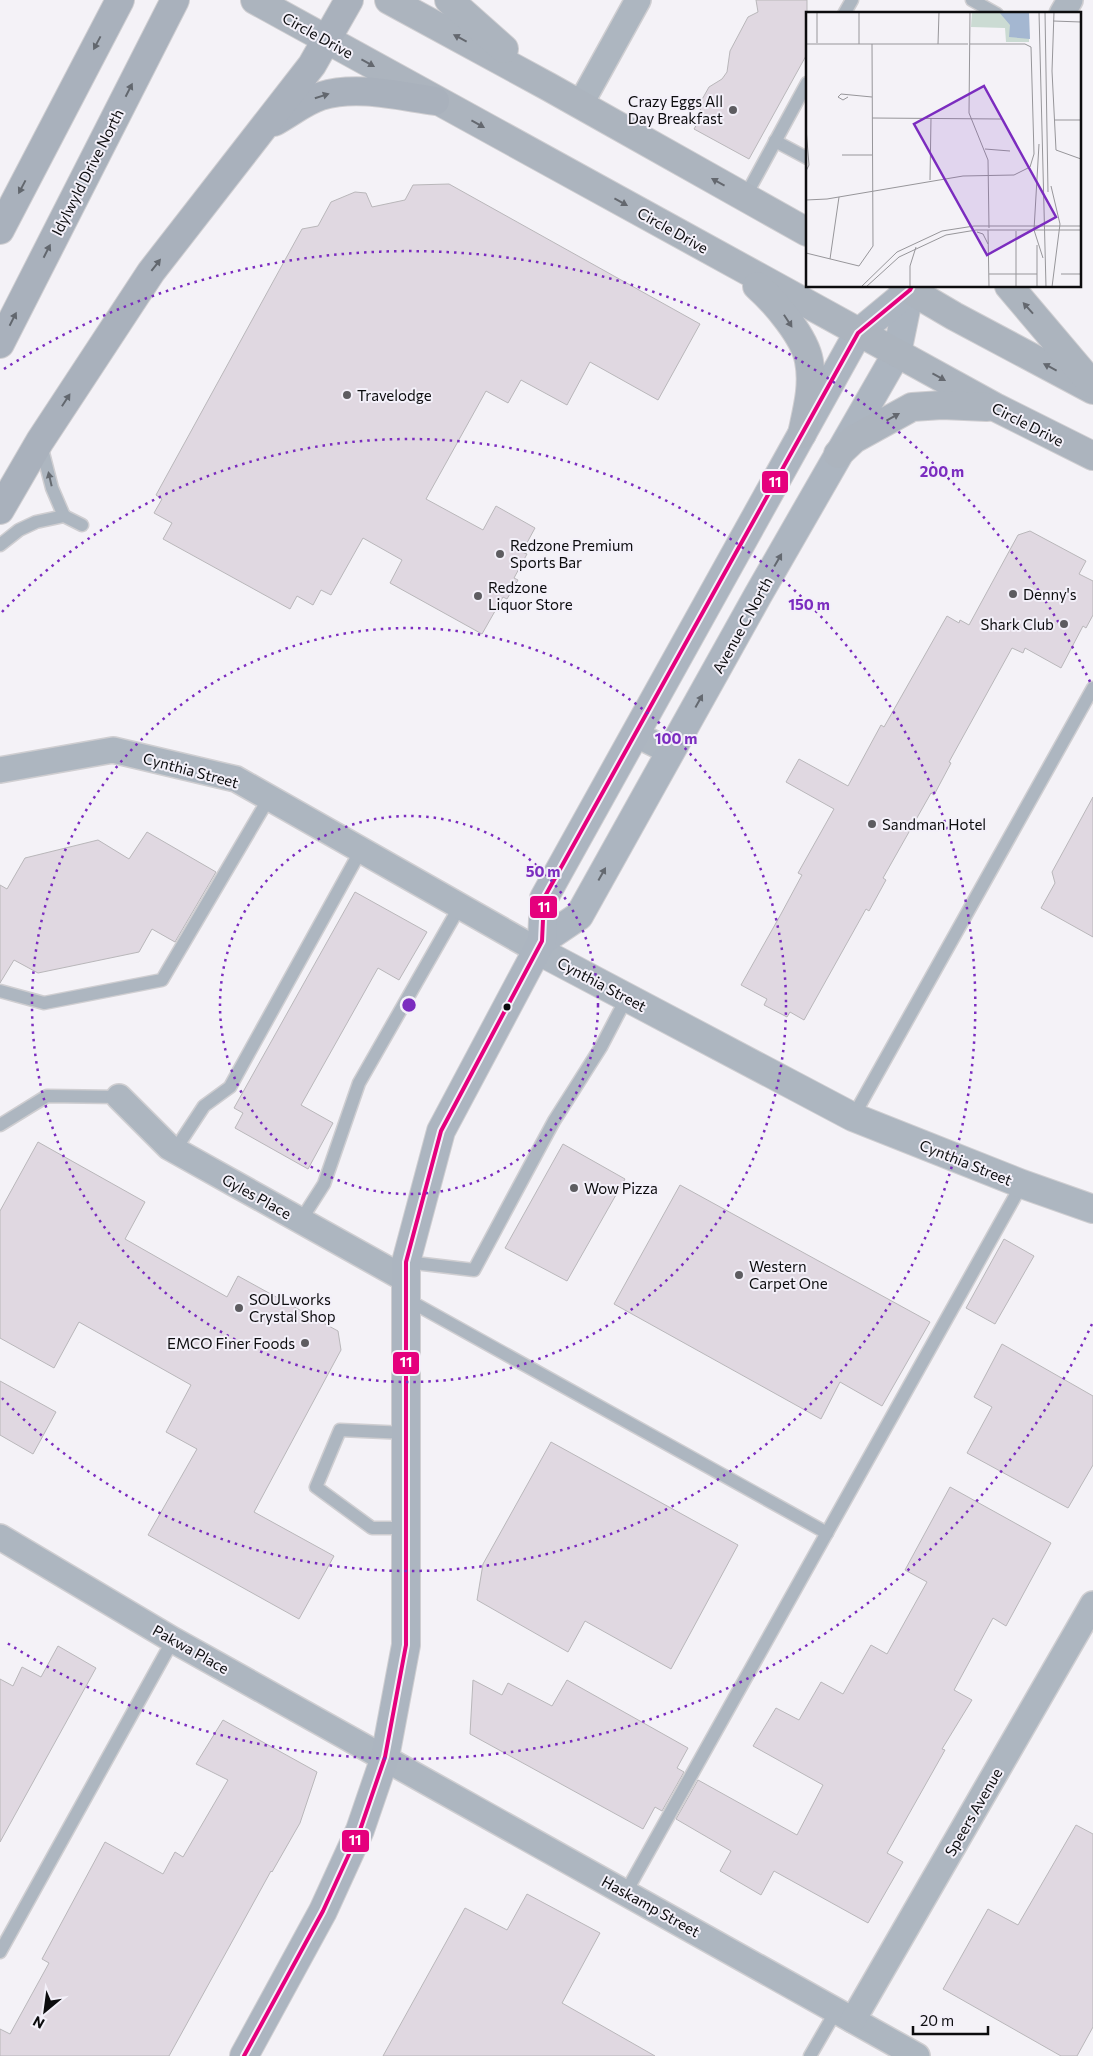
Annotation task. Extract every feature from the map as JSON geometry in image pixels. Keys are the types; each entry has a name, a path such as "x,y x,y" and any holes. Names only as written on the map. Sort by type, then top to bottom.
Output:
{"highway":[{"path":"0,230 120,0"},
{"name":"Idylwyld Drive North","path":"0,344 175,0"},
{"path":"0,510 40,441 151,272 312,64 349,0"},
{"path":"389,0 549,87 806,231"},
{"path":"449,0 481,30 549,87"},
{"name":"Circle Drive","path":"259,2 858,333 995,407 1093,456"},
{"path":"264,128 319,96 332,93 378,93 435,100"},
{"path":"730,261 761,289 785,316 809,360 810,398 802,434"},
{"path":"908,288 963,321 1093,390"},
{"path":"1011,288 1093,385"},
{"path":"838,454 854,439 912,406 995,407"}],"main road":[{"name":"Avenue C North","path":"244,2056 323,1910 360,1830 385,1757 406,1645 407,1281 441,1131 540,945 544,898 858,333 908,288"},
{"name":"Avenue C North","path":"540,945 579,916 838,454 897,353 908,288"}],"street":[{"path":"580,105 638,0"},
{"path":"1063,12 1070,0"},
{"path":"635,734 671,752"},
{"name":"Cynthia Street","path":"0,770 113,750 236,779 460,906 540,945 626,997 853,1117 1093,1210"},
{"name":"Gyles Place","path":"120,1097 175,1150 407,1281"},
{"name":"Pakwa Place","path":"0,1537 173,1640 385,1757"},
{"name":"Speers Avenue","path":"844,2015 1093,1604"},
{"name":"Haskamp Street","path":"385,1757 917,2056"}],"lane":[{"path":"845,12 852,0"},
{"path":"972,0 993,12"},
{"path":"745,197 806,85"},
{"path":"775,141 806,157"},
{"path":"40,441 52,488 64,516"},
{"path":"0,544 19,530 36,522 64,516 82,525"},
{"path":"853,1117 1093,688"},
{"path":"0,991 44,1003 162,980 269,798"},
{"path":"175,1150 204,1106 230,1087 362,850"},
{"path":"301,1220 324,1184 359,1083 460,906"},
{"path":"407,1281 474,1270 554,1120 602,1047 626,997"},
{"path":"0,1125 47,1096 120,1097"},
{"path":"626,1892 1022,1184"},
{"path":"407,1281 827,1533"},
{"path":"406,1433 340,1430 316,1487 372,1528 407,1528"},
{"path":"0,1952 173,1640"},
{"path":"810,2056 844,2015"}],"building":[{"path":"756,0 807,0 806,56 749,159 694,129 701,117 700,103 709,87 722,79 727,72 730,51 748,17 758,12"},
{"name":"Travelodge","path":"449,184 700,324 658,400 590,362 567,405 521,380 508,403 486,391 426,499 483,530 496,506 535,528 522,552 527,554 514,578 518,580 507,599 503,597 482,634 390,583 402,560 363,538 331,595 321,590 313,605 297,596 290,609 163,539 172,523 154,513 162,499 156,495 302,229 318,226 331,202 355,192 366,193 372,207 405,200 413,185"},
{"name":"Sandman Hotel","path":"1030,531 1086,561 1079,574 1093,581 1093,615 1086,628 1083,626 1061,668 1025,648 1023,653 1012,648 949,762 951,763 934,795 931,793 883,878 886,880 869,911 866,909 804,1020 790,1012 787,1017 764,1005 767,999 741,985 802,875 798,873 834,809 786,782 799,759 848,786 881,725 884,727 947,616 959,623 960,620 969,625 1018,535"},
{"path":"1093,797 1093,937 1041,908 1055,883 1052,872"},
{"path":"147,832 216,872 175,942 152,929 139,952 38,973 14,960 0,983 0,885 7,889 25,858 98,840 129,859"},
{"path":"355,892 427,932 399,980 378,968 301,1105 333,1123 308,1169 235,1128 243,1113 234,1108"},
{"path":"38,1142 145,1202 125,1239 227,1297 238,1276 338,1331 341,1350 254,1512 334,1556 299,1619 148,1535 197,1449 166,1432 191,1385 79,1322 54,1368 0,1338 0,1211"},
{"path":"563,1144 625,1179 567,1281 505,1248"},
{"path":"680,1185 930,1322 882,1406 840,1382 821,1419 614,1304"},
{"path":"1004,1239 1034,1256 995,1324 966,1308"},
{"path":"1002,1344 1093,1396 1093,1465 1068,1508 967,1453 992,1407 974,1397"},
{"path":"0,1381 56,1412 33,1454 0,1435"},
{"path":"551,1442 738,1545 671,1669 585,1621 568,1652 477,1600 483,1564"},
{"path":"950,1487 1051,1543 1006,1626 993,1618 954,1690 972,1700 942,1749 945,1750 887,1853 903,1862 868,1923 774,1871 761,1895 720,1871 731,1851 676,1819 698,1780 797,1835 823,1785 753,1746 776,1708 799,1720 821,1682 843,1694 871,1645 887,1654 927,1582 905,1570"},
{"path":"58,1646 96,1668 0,1842 0,1679 13,1686 22,1667 41,1677"},
{"path":"473,1680 502,1695 508,1683 552,1706 567,1680 688,1748 677,1768 684,1772 662,1811 655,1807 643,1829 470,1734"},
{"path":"223,1720 317,1772 300,1823 271,1871 169,2056 0,2056 0,2029 10,2034 49,1963 42,1959 105,1842 163,1874 175,1852 183,1857 228,1780 196,1764"},
{"path":"1076,1825 1093,1834 1093,2027 1077,2056 1061,2056 943,1989 988,1909 1018,1925"},
{"path":"527,1894 600,1933 562,2003 655,2056 383,2056 465,1908 507,1930"}],"transit line":[{"name":"11","path":"244,2056 323,1911 360,1830 385,1757 406,1645 406,1262 441,1131 542,941 544,898 858,333 911,288"}],"place":[{"name":"Crazy Eggs All Day Breakfast","path":"733,110"},
{"name":"Travelodge","path":"347,395"},
{"name":"Redzone Premium Sports Bar","path":"500,554"},
{"name":"Denny's","path":"1013,594"},
{"name":"Redzone Liquor Store","path":"478,596"},
{"name":"Shark Club","path":"1064,624"},
{"name":"Sandman Hotel","path":"872,824"},
{"name":"Wow Pizza","path":"574,1188"},
{"name":"Western Carpet One","path":"739,1275"},
{"name":"SOULworks Crystal Shop","path":"239,1308"},
{"name":"EMCO Finer Foods","path":"305,1343"}]}
